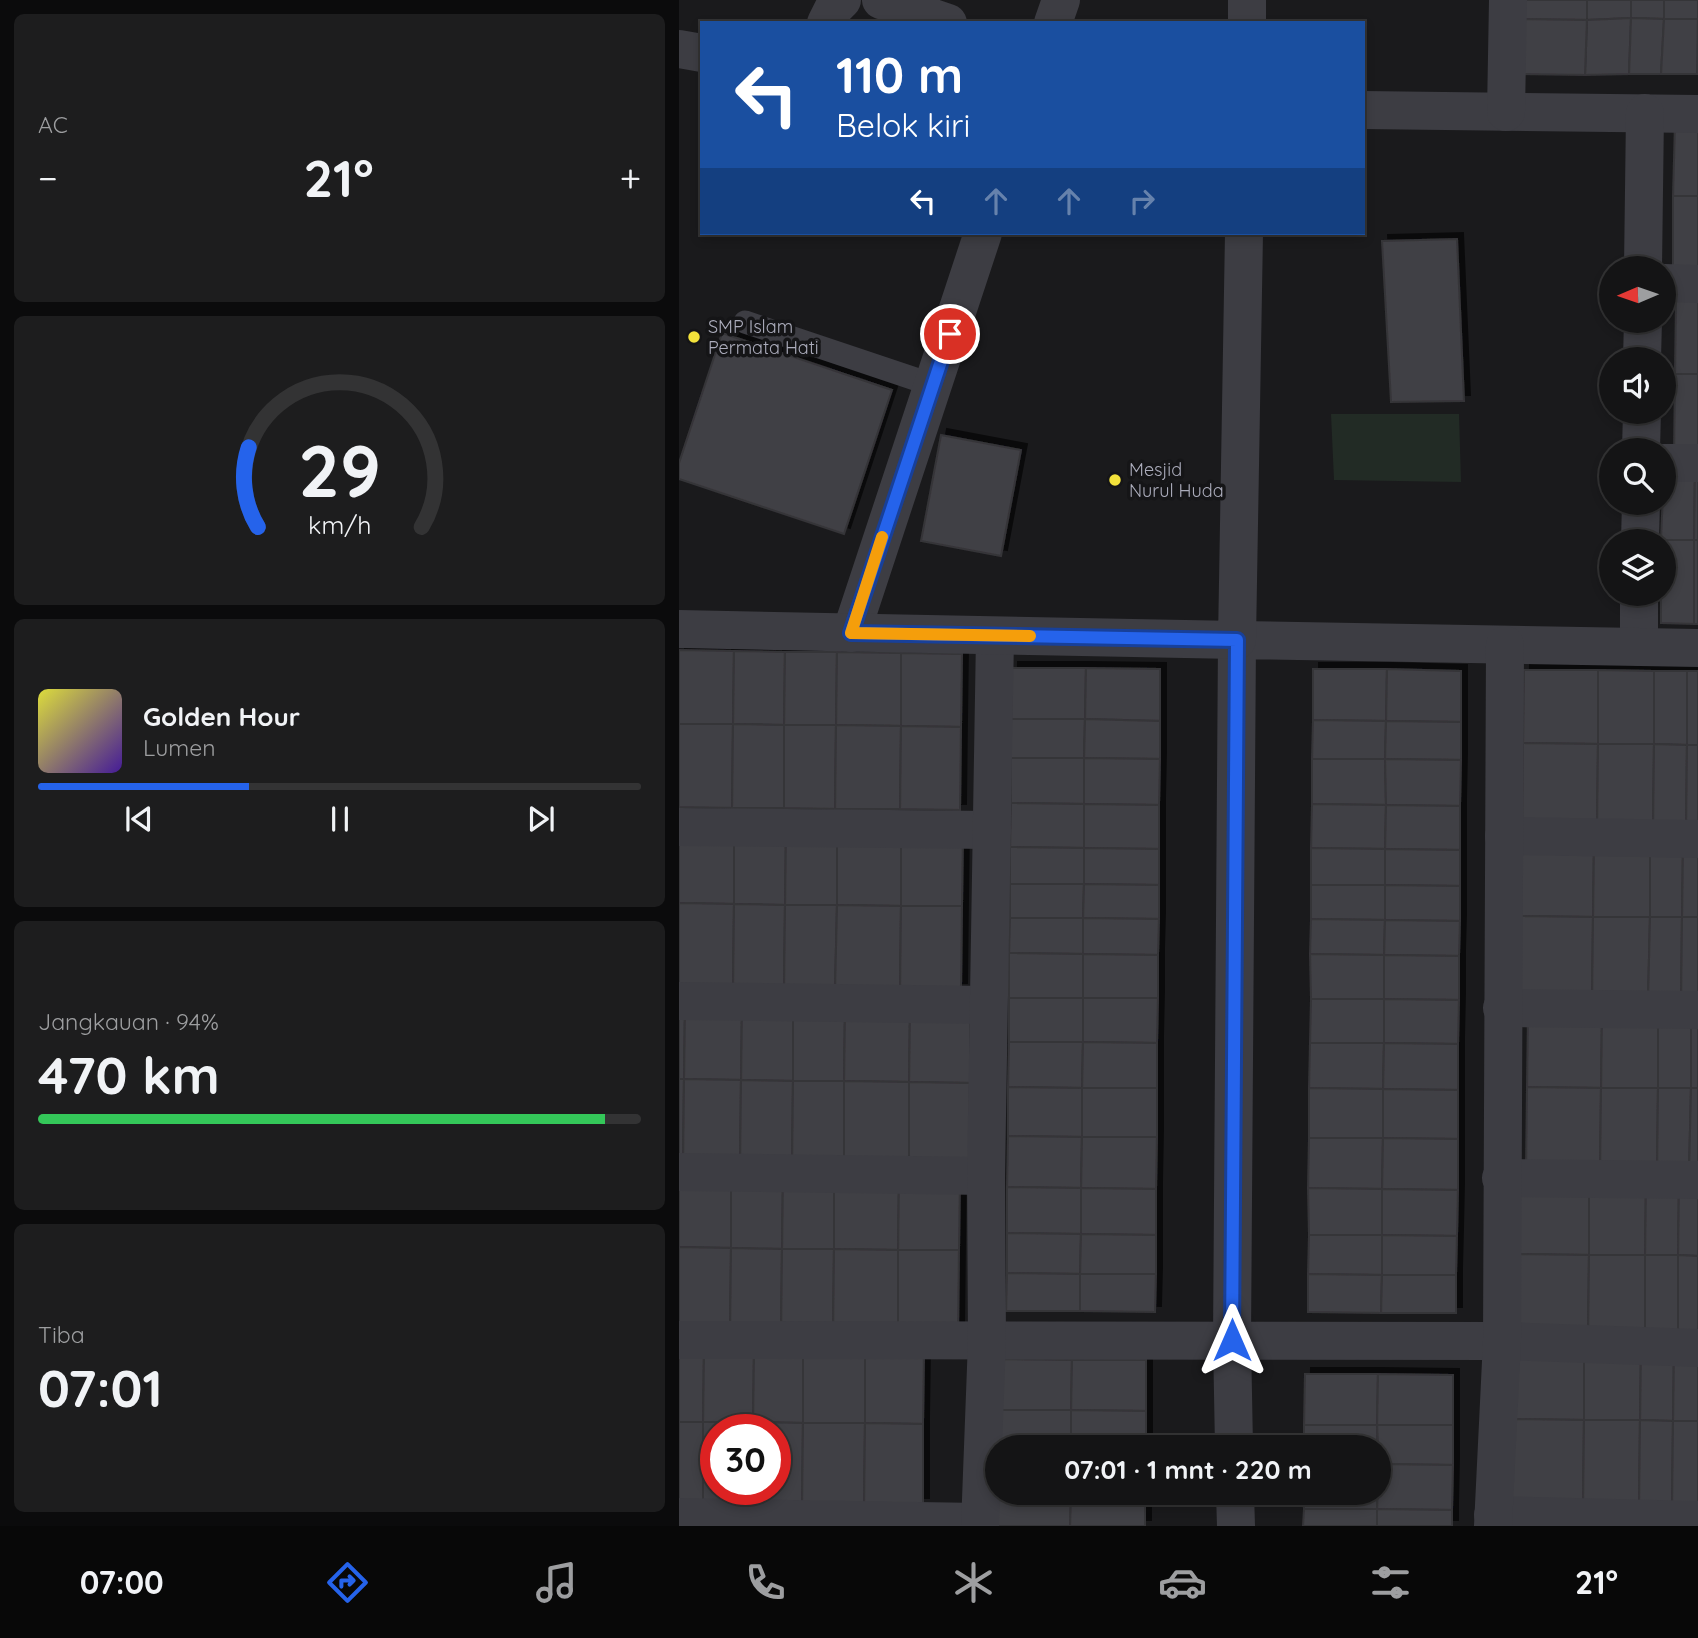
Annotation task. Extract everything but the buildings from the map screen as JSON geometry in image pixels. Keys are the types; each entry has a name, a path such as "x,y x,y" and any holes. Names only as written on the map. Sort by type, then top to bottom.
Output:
{"street":[{"path":"827,21 842,0"},
{"path":"881,0 942,21"},
{"path":"1054,21 1061,0"},
{"path":"1247,0 1247,21"},
{"path":"1506,112 1507,0"},
{"path":"679,49 700,53"},
{"path":"1365,110 1698,114"},
{"path":"1643,256 1645,113"},
{"path":"851,633 982,235"},
{"path":"1234,1435 1232,1340 1237,640 1244,235"},
{"path":"1677,283 1698,284"},
{"path":"1676,463 1698,463"},
{"path":"1639,606 1639,647"},
{"path":"679,629 1698,648"},
{"path":"679,1517 980,1524 987,1341 986,1176 995,636"},
{"path":"1505,645 1501,1341 1493,1521 1698,1520"},
{"path":"679,827 992,830"},
{"path":"1504,836 1698,839"},
{"path":"679,1001 989,1005"},
{"path":"1502,1008 1698,1010"},
{"path":"679,1172 986,1176"},
{"path":"1501,1178 1698,1180"},
{"path":"679,1340 1501,1341 1698,1348"},
{"path":"1235,1505 1236,1526"}],"lane":[{"path":"745,322 933,385"}],"shaded area":[{"path":"1331,414 1459,414 1461,482 1334,480"}],"slow traffic":[{"path":"882,537 851,633 1030,636"}],"place":[{"name":"SMP Islam Permata Hati","path":"694,337"},
{"name":"Mesjid Nurul Huda","path":"1115,480"}],"route":[{"path":"950,334 851,633 1237,640 1232,1340"}]}
